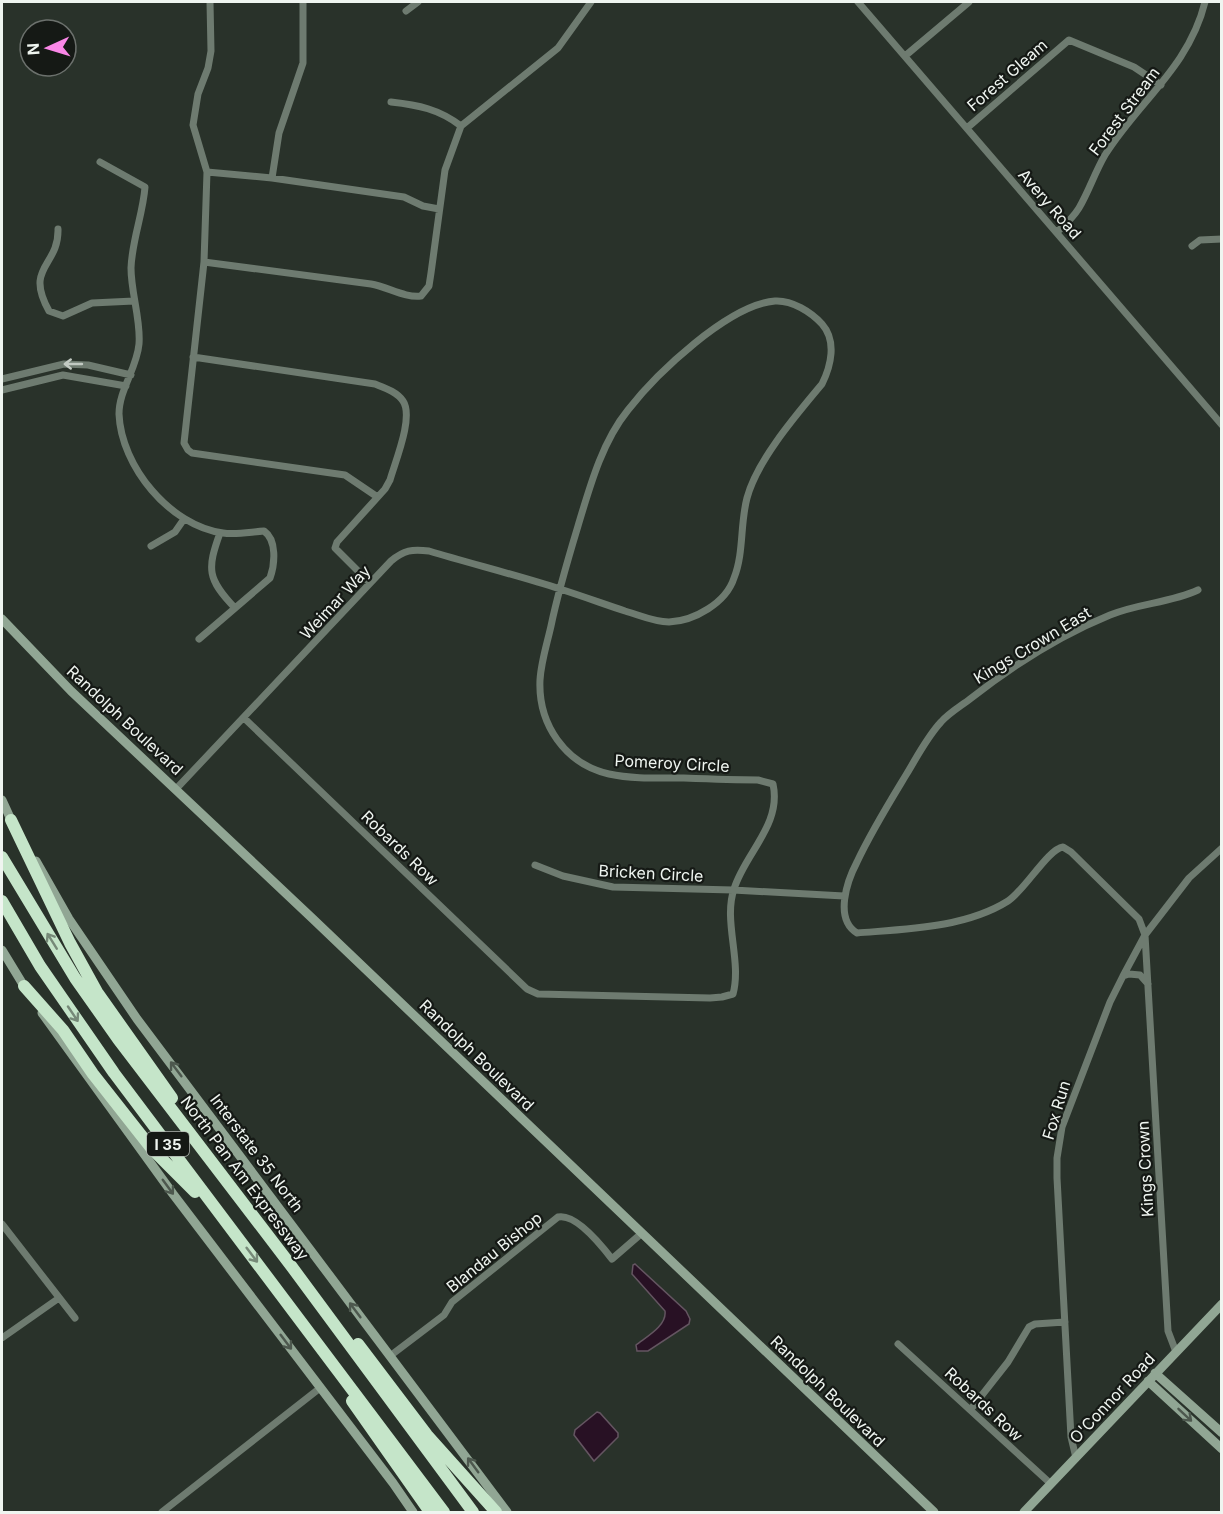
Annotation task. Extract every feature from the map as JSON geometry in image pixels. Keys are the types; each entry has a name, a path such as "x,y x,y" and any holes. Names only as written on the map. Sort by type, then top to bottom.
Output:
{"highway":[{"path":"11,820 70,943 97,992 159,1078 222,1175"},
{"name":"North Pan Am Expressway","path":"2,857 75,978 118,1039 289,1263 473,1512"},
{"name":"I 35","path":"2,901 40,966 114,1073 444,1512"},
{"path":"24,986 63,1030 113,1100 152,1149 231,1228"},
{"path":"289,1263 359,1346 441,1451 496,1512"},
{"path":"300,1318 366,1424 430,1512"}],"main road":[{"name":"Randolph Boulevard","path":"2,619 71,691 934,1512"},
{"name":"Interstate 35 North","path":"2,800 11,820 69,919 138,1019 507,1512"},
{"path":"2,950 66,1048 172,1194 413,1512"},
{"name":"O'Connor Road","path":"1024,1512 1221,1304"},
{"path":"1155,1373 1221,1433"},
{"path":"1148,1381 1221,1449"}],"street":[{"path":"210,2 211,51 208,69 198,94 193,125 207,172 204,262 184,443 192,453 345,475 376,496"},
{"path":"272,178 279,134 303,63 303,2"},
{"path":"406,11 418,2"},
{"path":"204,262 385,286 408,297 422,296 426,292 430,279 445,170 461,126 558,48 591,2"},
{"name":"Avery Road","path":"858,2 1221,424"},
{"path":"905,56 969,2"},
{"name":"Forest Stream","path":"1057,232 1078,209 1106,153 1161,85 1193,39 1205,2"},
{"name":"Forest Gleam","path":"967,128 1069,40 1134,67 1161,85"},
{"path":"391,102 427,107 449,117 461,126"},
{"path":"100,162 146,187 131,265 140,335 139,347 119,414 128,452 148,488 184,519 220,533 264,531 269,535 273,554 274,567 270,578 199,639"},
{"path":"207,172 272,178 404,197 423,206 439,209"},
{"path":"58,229 58,241 54,252 43,267 40,277 41,298 49,311 63,316 92,303 134,302"},
{"path":"1192,246 1200,240 1221,239"},
{"name":"Pomeroy Circle","path":"733,890 741,871 764,834 773,811 775,795 773,784 758,780 627,777 598,770 570,755 552,732 544,712 540,690 544,657 559,589 590,485 603,453 626,411 680,356 729,318 761,304 776,301 791,304"},
{"name":"Weimar Way","path":"176,789 399,554 413,549 429,551 559,589 648,619 668,622 686,619 717,603 735,578 742,521 751,485 776,442 822,384 831,360 830,337 827,330 810,313 791,304"},
{"path":"193,357 375,384 398,395 405,403 408,412 406,423 390,480 385,489 376,496 337,542 335,548 370,584"},
{"path":"2,379 64,364 115,370 131,375"},
{"path":"2,390 63,375 126,386"},
{"path":"151,546 175,532 184,519"},
{"path":"220,533 214,550 211,571 220,592 235,608"},
{"name":"Kings Crown East","path":"844,896 855,865 871,833 926,742 942,721 1010,671 1091,623 1126,609 1185,596 1198,590"},
{"name":"Robards Row","path":"244,718 527,989 538,994 710,998 733,994 736,980 731,900 733,890"},
{"name":"Kings Crown","path":"844,896 846,921 857,933 939,924 975,916 1010,900 1030,881 1053,852 1063,847 1071,852 1139,919 1145,934 1168,1331 1176,1352"},
{"name":"Fox Run","path":"1076,1458 1071,1437 1057,1178 1062,1127 1110,1002 1145,934 1189,879 1221,848"},
{"name":"Bricken Circle","path":"535,865 563,876 613,886 844,896"},
{"path":"1123,975 1140,975 1148,984"},
{"name":"Blandau Bishop","path":"390,1356 444,1315 452,1302 558,1217 572,1219 612,1259 642,1233"},
{"path":"2,1224 75,1318"},
{"path":"2,1338 59,1298"},
{"path":"971,1409 1008,1362 1029,1327 1035,1324 1065,1322"},
{"name":"Robards Row","path":"898,1344 1051,1484"},
{"path":"162,1512 320,1388"}],"shaded area":[{"path":"635,1264 686,1311 690,1319 689,1324 648,1351 637,1351 636,1345 663,1322 665,1311 632,1274"},
{"path":"597,1412 618,1433 618,1437 594,1461 574,1435 575,1430"}]}
